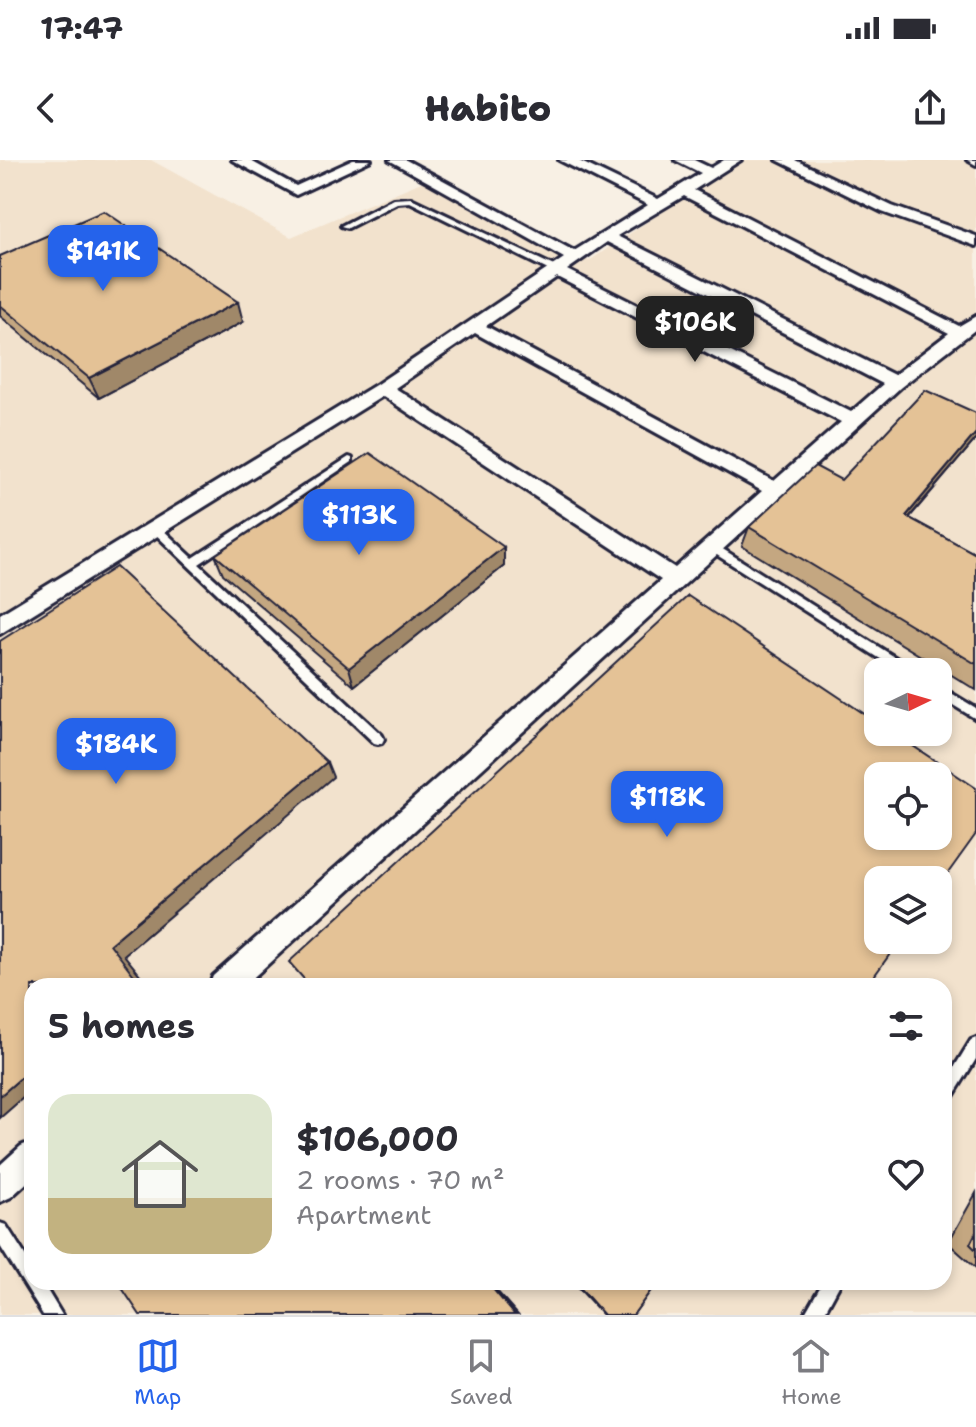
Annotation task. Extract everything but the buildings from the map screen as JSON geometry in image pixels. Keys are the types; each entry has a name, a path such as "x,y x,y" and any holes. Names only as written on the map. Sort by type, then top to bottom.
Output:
{"street":[{"path":"239,160 296,191 364,160"},
{"path":"396,160 576,258"},
{"path":"566,160 658,204"},
{"path":"682,160 712,173"},
{"path":"0,625 383,388 606,236 734,160"},
{"path":"784,160 887,209 976,241"},
{"path":"232,978 895,383 968,327 683,190"},
{"path":"606,236 895,383"},
{"path":"555,270 854,421"},
{"path":"474,326 777,491"},
{"path":"383,388 677,580"},
{"path":"0,1186 24,1164"}],"lane":[{"path":"345,226 396,201 411,200 555,270"},
{"path":"192,564 349,460"},
{"path":"155,529 378,739"},
{"path":"713,547 888,658"},
{"path":"952,699 976,714"},
{"path":"952,1085 976,1045"},
{"path":"0,1231 24,1269"},
{"path":"37,1290 53,1315"},
{"path":"813,1315 828,1290"}],"shaded area":[{"path":"0,160 151,160 291,237 426,180 589,261 739,160 962,160 976,165 976,1315 0,1315"}]}
